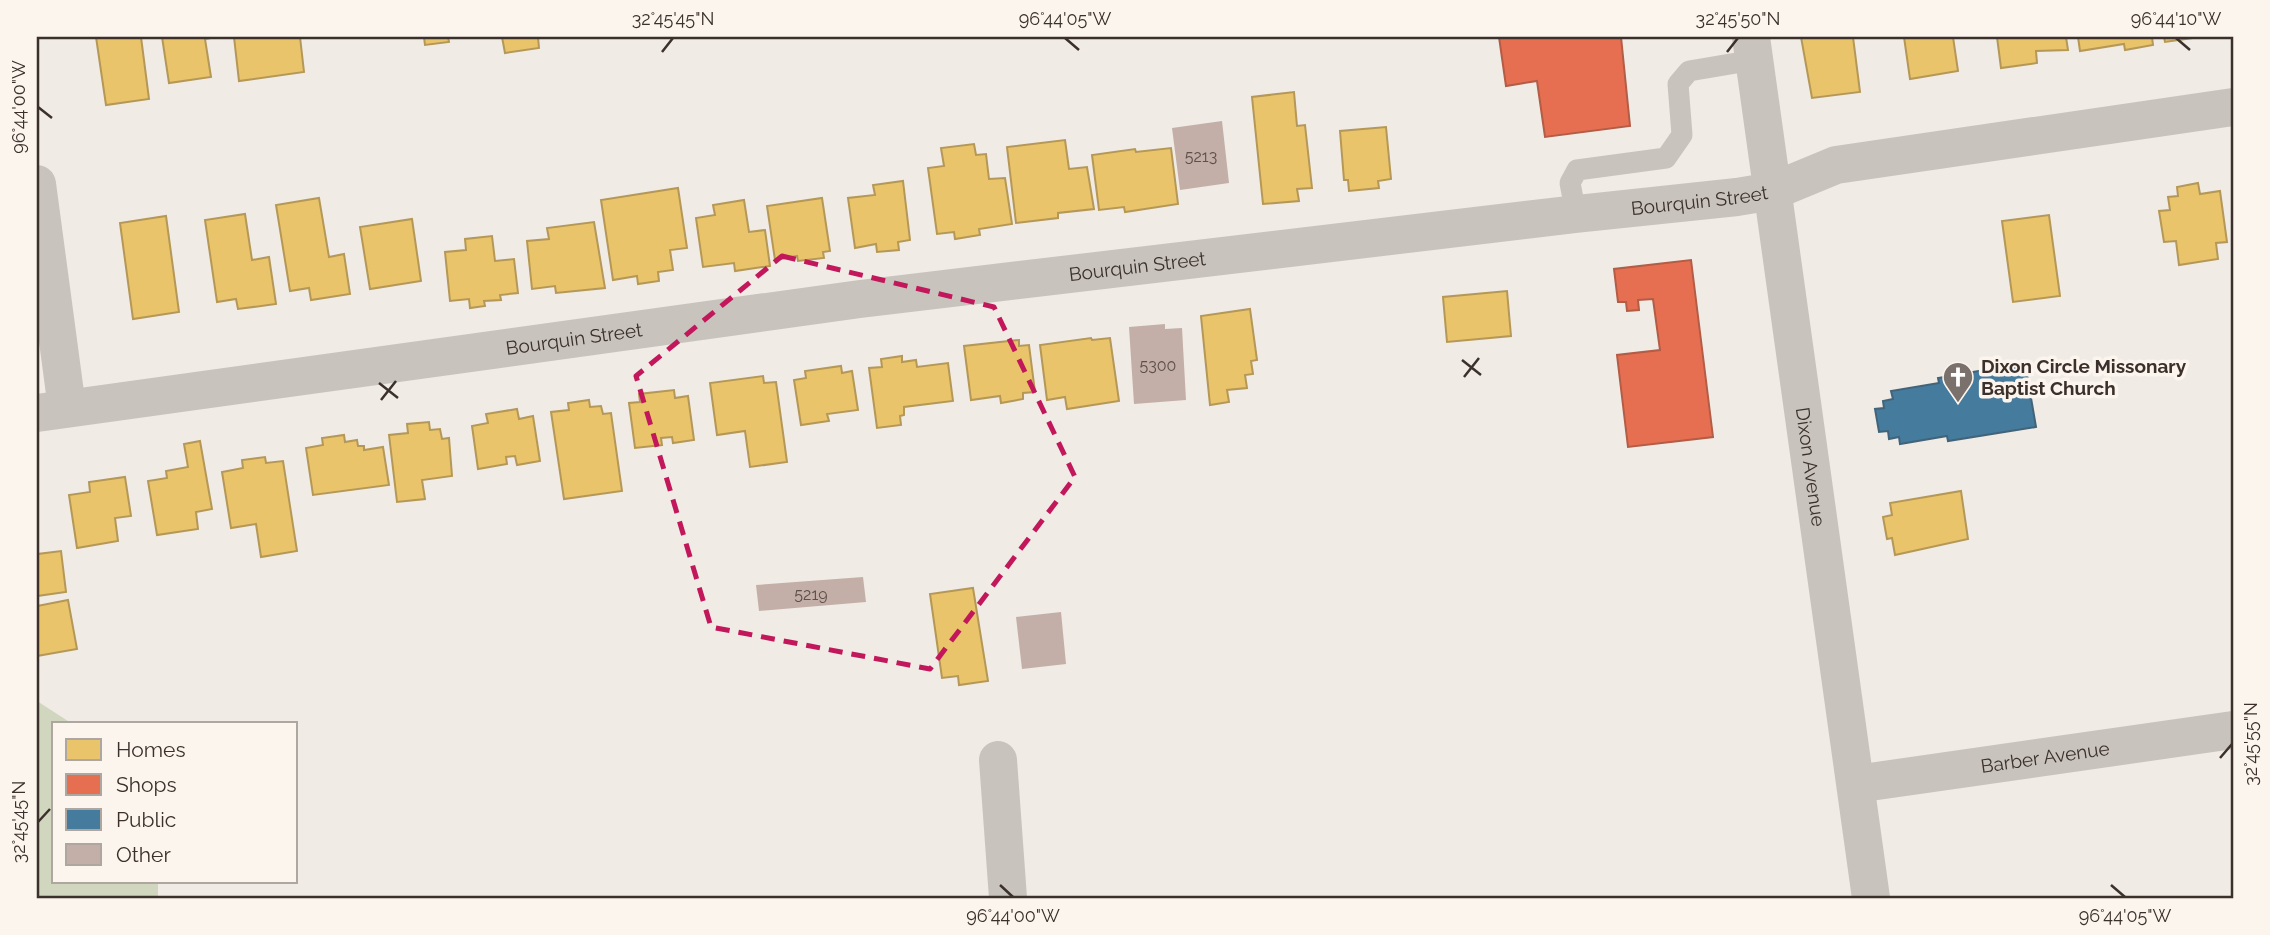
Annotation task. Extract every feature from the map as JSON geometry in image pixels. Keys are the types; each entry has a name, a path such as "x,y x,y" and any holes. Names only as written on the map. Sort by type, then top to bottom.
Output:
{"street":[{"name":"Dixon Avenue","path":"1753,48 1871,898"},
{"name":"Bourquin Street","path":"52,410 860,299 1773,191 1836,165 2233,107"},
{"path":"37,184 52,410"},
{"name":"Barber Avenue","path":"1856,784 2233,730"},
{"path":"998,760 1008,898"}],"lane":[{"path":"1576,214 1570,183 1577,170 1666,158 1682,135 1678,84 1689,71 1753,48"}],"highlighted area":[{"path":"782,256 994,307 1075,477 930,669 711,627 636,376"}],"green space":[{"path":"37,701 69,722 52,722 52,883 158,883 158,898 37,898"}],"building: Homes":[{"path":"96,37 141,37 149,99 106,105"},
{"path":"162,37 217,37 205,39 211,77 169,83"},
{"path":"234,37 300,37 304,72 239,81"},
{"path":"424,37 448,37 449,42 425,45"},
{"path":"502,37 538,37 539,48 505,53"},
{"path":"1801,37 1853,37 1860,92 1812,98"},
{"path":"1904,37 1953,37 1958,71 1910,79"},
{"path":"1997,37 2066,37 2068,50 2036,51 2037,63 2001,68"},
{"path":"2078,37 2152,37 2153,45 2125,50 2124,44 2080,51"},
{"path":"2164,37 2200,37 2165,42"},
{"path":"1294,92 1297,126 1305,125 1312,188 1297,189 1299,201 1263,204 1252,97"},
{"path":"1386,127 1391,179 1378,181 1379,188 1349,191 1348,180 1344,180 1340,131"},
{"path":"1065,140 1069,169 1087,167 1094,209 1058,213 1058,218 1016,223 1007,147"},
{"path":"974,144 976,155 986,154 989,179 1005,178 1012,224 979,229 980,235 955,239 954,232 937,234 928,168 944,166 941,148"},
{"path":"1171,148 1178,204 1125,212 1124,207 1099,210 1092,155 1135,149 1136,152"},
{"path":"903,181 910,240 898,242 899,250 877,252 876,244 855,248 848,198 875,195 873,185"},
{"path":"2198,183 2200,194 2220,191 2227,242 2216,243 2218,259 2179,265 2176,241 2164,242 2159,211 2170,210 2168,197 2178,196 2177,187"},
{"path":"678,188 687,248 670,250 673,270 658,272 659,281 638,284 637,276 613,280 601,200"},
{"path":"319,198 329,257 344,254 350,294 311,300 309,288 290,291 276,205"},
{"path":"822,198 830,251 823,252 824,258 798,261 797,256 775,260 767,206"},
{"path":"744,200 749,232 765,230 770,266 735,271 734,263 703,267 696,218 715,215 713,205"},
{"path":"245,214 252,260 269,257 276,304 238,309 236,299 217,302 205,220"},
{"path":"2049,215 2060,296 2013,302 2002,221"},
{"path":"166,216 179,312 133,319 120,223"},
{"path":"412,219 421,281 370,289 360,227"},
{"path":"594,222 605,288 556,293 555,286 532,289 527,241 549,239 547,228"},
{"path":"492,236 495,261 514,259 518,293 500,295 501,300 484,301 485,306 470,308 469,299 450,301 445,252 466,250 465,239"},
{"path":"1507,291 1511,336 1447,342 1443,297"},
{"path":"1250,309 1257,360 1251,361 1253,374 1245,375 1247,388 1227,390 1229,402 1210,405 1201,316"},
{"path":"1110,338 1119,401 1067,409 1065,397 1047,400 1040,345"},
{"path":"1019,340 1019,346 1029,345 1035,392 1023,393 1023,399 1001,403 1000,396 971,400 964,346"},
{"path":"902,356 902,362 916,360 917,367 948,363 953,401 904,407 904,415 900,416 901,425 877,428 869,368 882,367 881,359"},
{"path":"841,366 842,373 852,371 858,410 827,414 829,421 801,425 794,380 806,378 805,371"},
{"path":"763,376 764,383 776,382 787,462 750,467 745,431 717,435 710,383"},
{"path":"674,390 675,398 688,396 694,440 673,443 672,437 661,438 662,445 635,448 629,403 640,402 639,394"},
{"path":"589,400 590,407 601,406 603,414 611,413 622,491 564,499 551,412 569,410 568,403"},
{"path":"517,409 519,419 533,416 540,461 517,465 515,456 506,457 507,464 478,469 472,426 488,423 486,414"},
{"path":"429,422 430,430 440,429 442,439 449,438 452,476 422,480 425,499 397,502 389,435 408,433 407,424"},
{"path":"344,435 345,442 357,440 358,446 364,446 364,450 383,447 389,485 313,495 306,448 323,445 322,438"},
{"path":"200,441 212,509 196,512 198,529 157,535 148,481 167,478 166,471 188,467 184,444"},
{"path":"265,457 266,463 283,461 297,551 261,557 256,524 231,528 222,472 243,468 242,460"},
{"path":"125,477 131,516 115,518 118,541 77,548 69,495 90,492 89,482"},
{"path":"1961,491 1968,539 1895,555 1892,538 1887,539 1883,517 1892,515 1890,503"},
{"path":"61,551 66,592 37,596 37,554"},
{"path":"973,588 988,681 959,685 958,676 942,678 930,594"},
{"path":"68,600 77,649 37,656 37,606"}],"building: Shops":[{"path":"1499,37 1621,37 1630,126 1545,137 1537,81 1506,86"},
{"path":"1691,260 1713,437 1628,447 1617,355 1660,350 1653,299 1638,300 1639,310 1627,311 1626,302 1618,302 1614,269"}],"building: Public":[{"name":"Dixon Circle Missonary Baptist Church","path":"2025,363 2036,427 1948,441 1947,436 1900,444 1899,437 1889,439 1888,431 1879,432 1875,409 1884,408 1883,401 1893,399 1891,391 1939,383 1938,378"}],"building: Other":[{"path":"1222,121 1229,183 1180,190 1172,128"},
{"path":"1165,324 1165,329 1182,328 1186,400 1134,404 1129,327"},
{"path":"863,577 866,602 759,611 756,585"},
{"path":"1061,612 1066,664 1022,669 1016,617"}],"place":[{"name":"Dixon Circle Missonary Baptist Church","path":"1958,404"}]}
